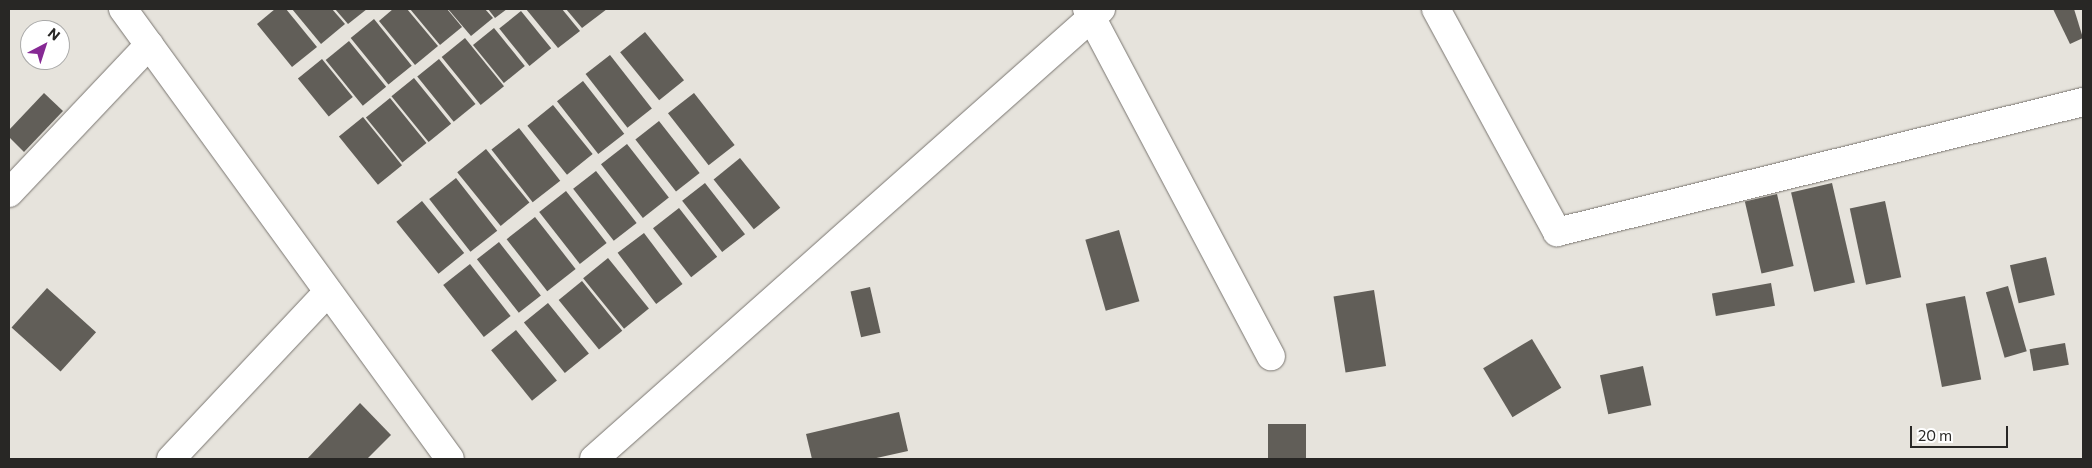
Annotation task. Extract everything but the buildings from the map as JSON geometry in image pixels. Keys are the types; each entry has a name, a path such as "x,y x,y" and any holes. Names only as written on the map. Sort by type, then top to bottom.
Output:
{"street":[{"path":"123,9 450,459"},
{"path":"1436,9 1557,232 2083,102"},
{"path":"594,459 1093,11 1271,356"},
{"path":"9,193 150,45"},
{"path":"171,459 328,292"}]}
